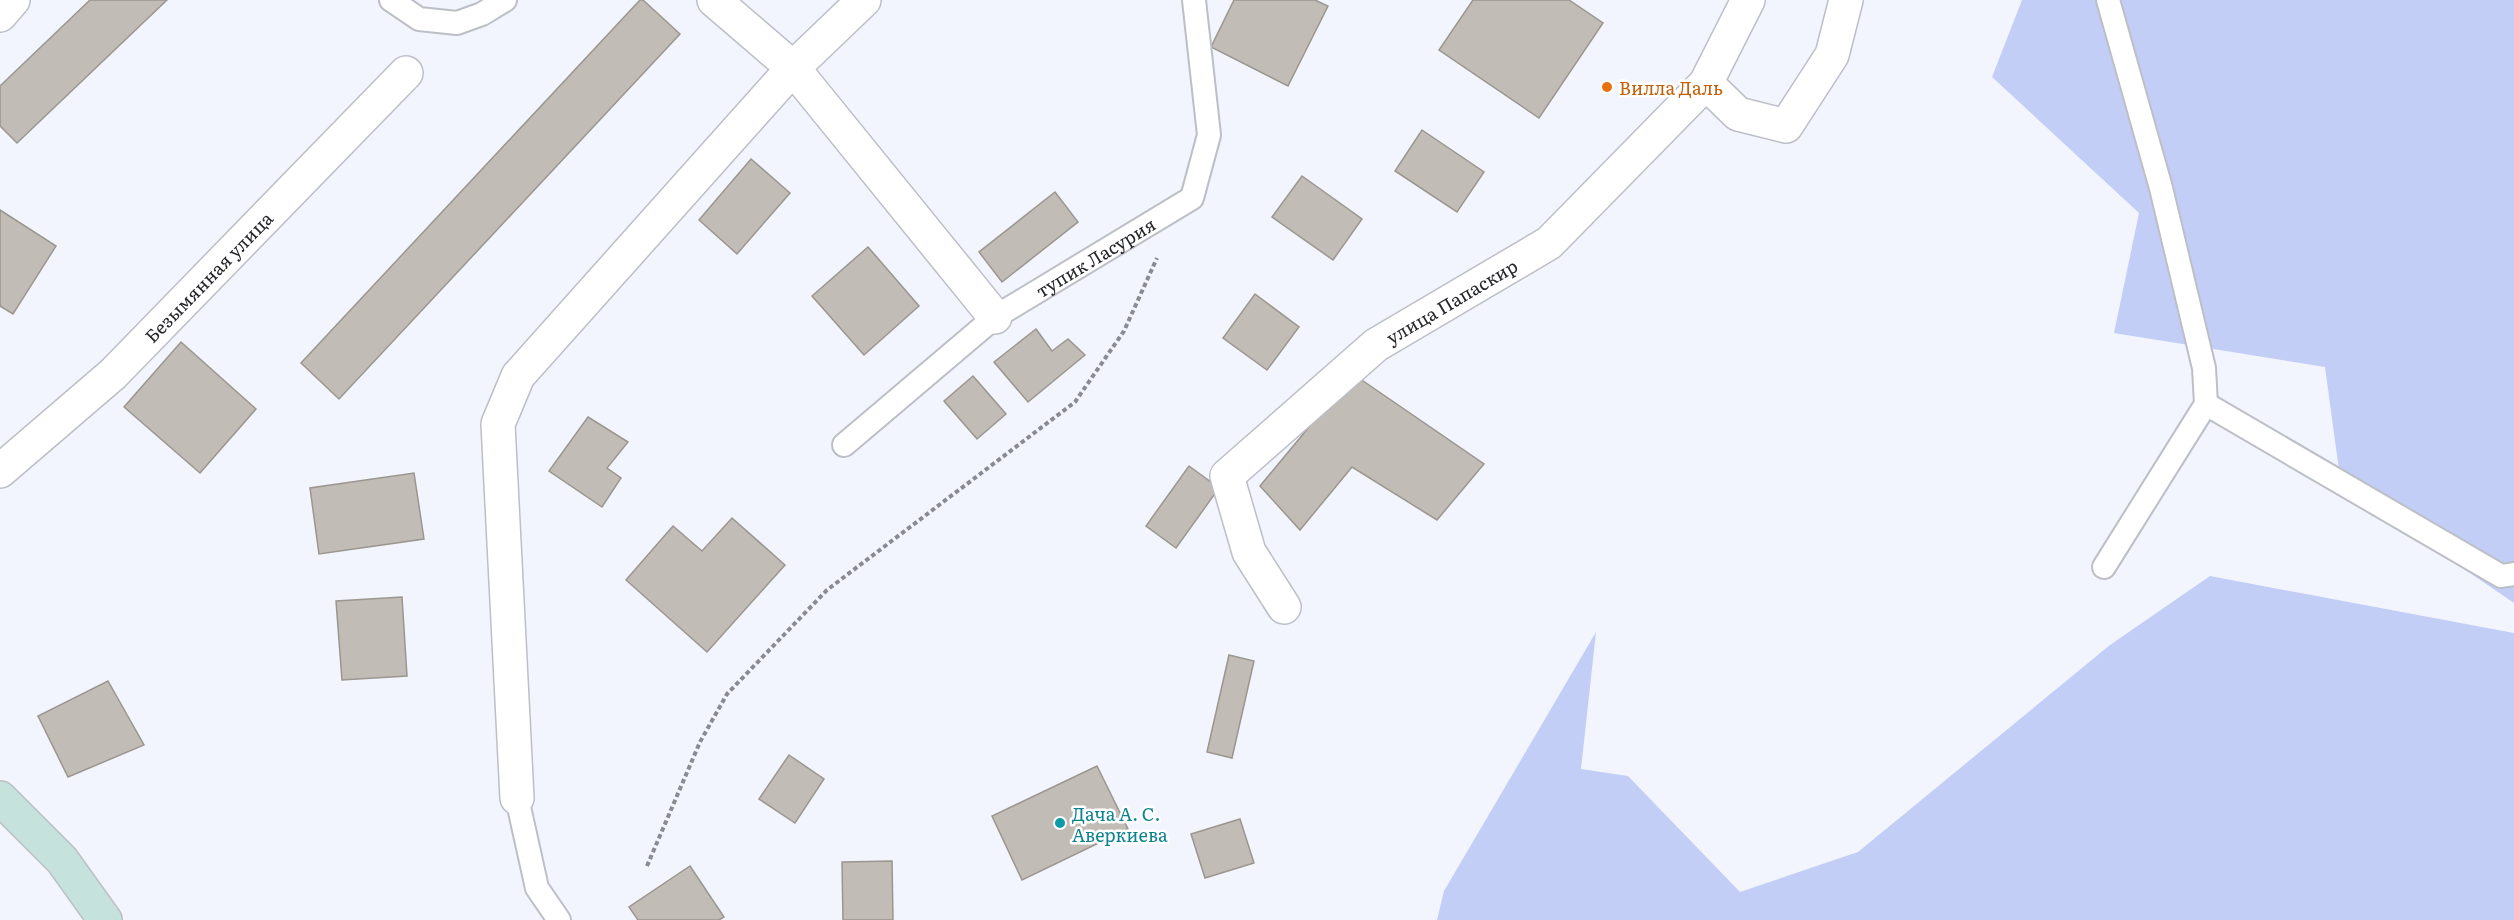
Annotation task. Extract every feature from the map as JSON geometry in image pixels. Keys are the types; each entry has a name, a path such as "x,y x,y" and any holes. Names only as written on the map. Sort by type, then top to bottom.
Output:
{"street":[{"path":"0,15 13,0"},
{"path":"714,0 793,68 995,317"},
{"path":"517,798 498,424 518,376 793,68 864,0"},
{"name":"улица Папаскир","path":"1284,607 1249,552 1227,476 1376,345 1549,243 1706,83 1748,0"},
{"path":"1706,83 1738,114 1786,126 1832,55 1846,0"},
{"name":"Безымянная улица","path":"0,471 113,375 406,73"},
{"path":"0,798 62,860 105,920"}],"lane":[{"path":"391,0 419,20 457,23 482,14 505,0"},
{"name":"тупик Ласурия","path":"844,445 995,317 1192,198 1209,135 1194,0"},
{"path":"2104,567 2206,404 2204,368 2162,188 2108,0"},
{"path":"2206,404 2501,576 2514,574"},
{"path":"517,798 537,888 559,920"}],"path":[{"path":"647,866 700,742 727,694 827,590 1075,402 1124,331 1161,249"}],"shaded area":[{"path":"2022,0 2514,0 2514,603 2341,485 2325,367 2114,333 2139,213 1992,77"},
{"path":"2210,576 2514,633 2514,920 1437,920 1444,891 1596,632 1581,769 1628,776 1740,892 1858,852 2110,645"}],"building":[{"path":"90,0 167,0 17,143 0,126 0,86"},
{"path":"640,0 643,0 680,34 339,399 301,363"},
{"path":"1234,0 1315,0 1328,6 1288,86 1211,47"},
{"path":"1473,0 1569,0 1603,23 1539,118 1439,50"},
{"path":"1422,130 1484,172 1457,212 1395,171"},
{"path":"751,159 790,193 737,254 699,220"},
{"path":"1302,176 1362,219 1333,260 1272,217"},
{"path":"1055,192 1078,222 1002,282 979,252"},
{"path":"0,210 56,246 13,314 0,306"},
{"path":"868,247 919,306 864,355 812,296"},
{"path":"1255,294 1299,327 1267,370 1223,338"},
{"path":"1036,329 1052,351 1068,339 1085,355 1028,402 994,362"},
{"path":"181,342 256,409 200,473 124,407"},
{"path":"1353,374 1484,464 1437,520 1352,467 1300,530 1260,486"},
{"path":"973,376 1006,414 977,439 944,401"},
{"path":"588,417 628,442 607,468 621,478 602,507 549,471"},
{"path":"1189,466 1219,488 1176,548 1146,526"},
{"path":"414,473 424,539 319,554 310,488"},
{"path":"732,518 785,565 707,652 626,580 673,526 702,551"},
{"path":"402,597 407,676 342,680 336,601"},
{"path":"1229,655 1254,661 1232,758 1207,752"},
{"path":"108,681 144,745 68,777 38,716"},
{"path":"789,755 824,779 795,823 759,799"},
{"name":"Дача А. С. Аверкиева","path":"1097,766 1128,829 1022,880 992,816"},
{"path":"1240,819 1254,863 1205,878 1191,834"},
{"path":"892,861 893,920 843,920 842,862"},
{"path":"690,866 724,917 719,920 638,920 629,907"}],"place":[{"name":"Вилла Даль","path":"1607,87"},
{"name":"Дача А. С. Аверкиева","path":"1060,823"}]}
